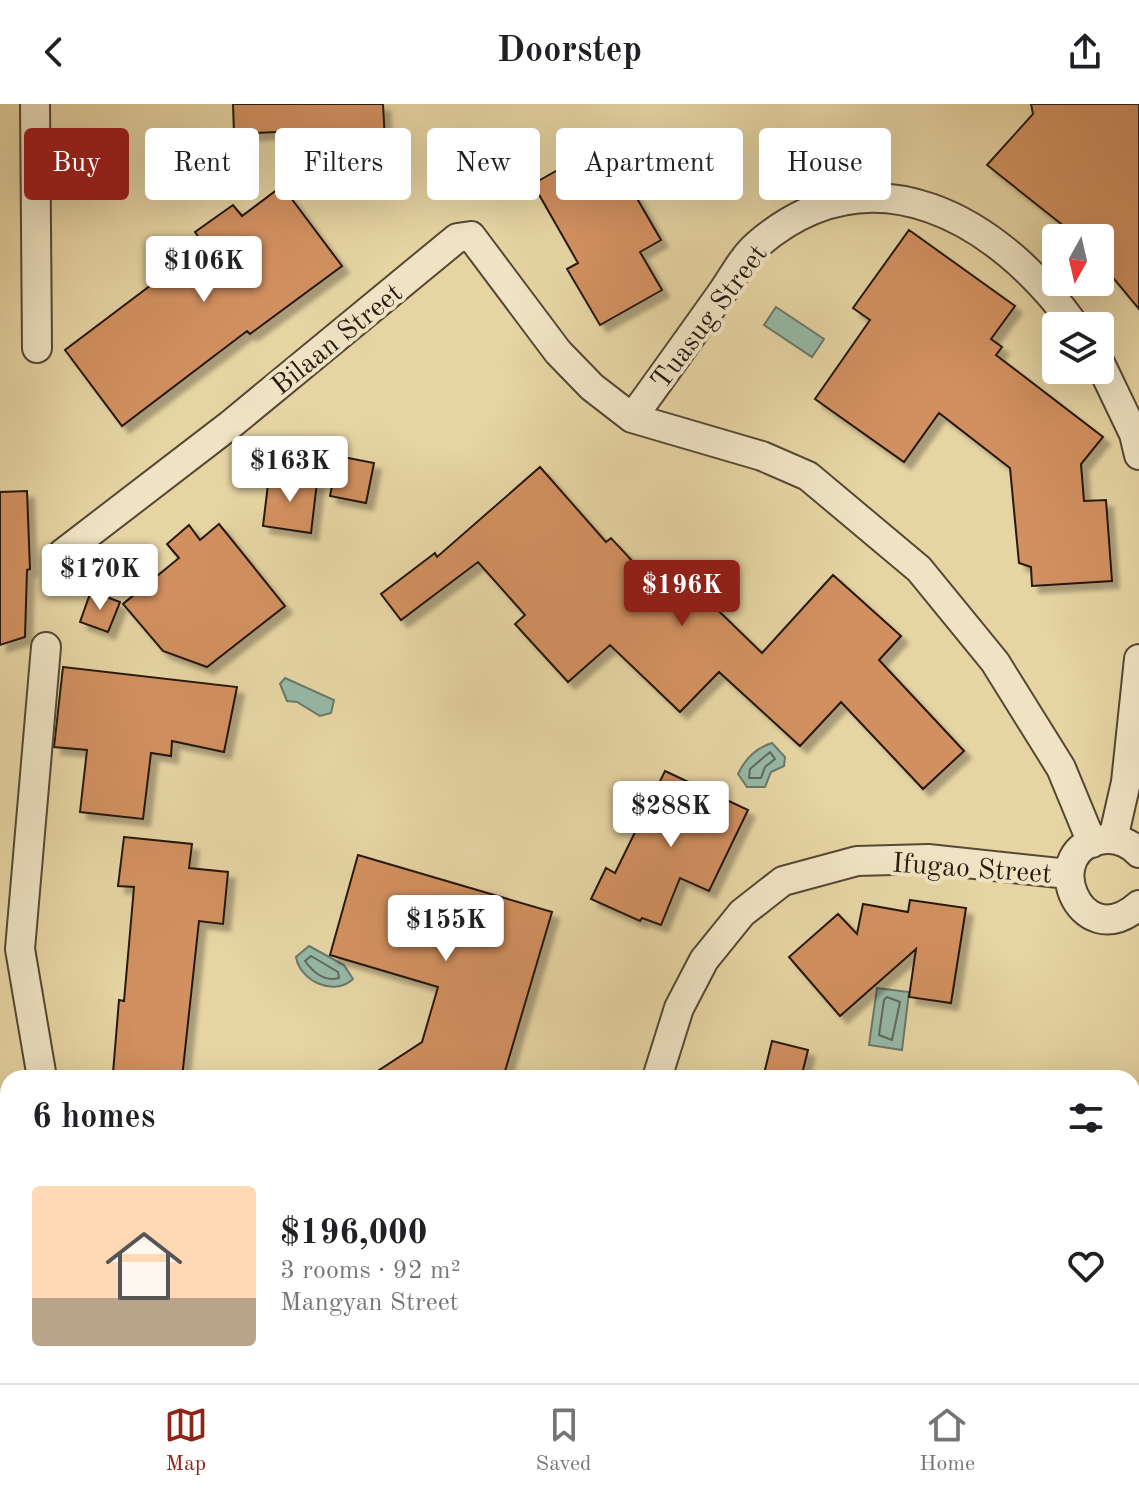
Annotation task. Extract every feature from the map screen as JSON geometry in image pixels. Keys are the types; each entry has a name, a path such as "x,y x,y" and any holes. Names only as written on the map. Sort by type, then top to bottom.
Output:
{"street":[{"path":"35,104 37,348"},
{"name":"Tuasug Street","path":"632,418 754,247 793,219 834,203 883,197 948,212 1000,243 1065,312"},
{"name":"Bilaan Street","path":"62,554 230,425 457,238 473,238 558,352 592,387 632,418"},
{"path":"1110,384 1134,434 1139,455"},
{"path":"632,418 762,456 808,476 919,569 995,662 1102,841"},
{"path":"41,1070 20,949 46,647"},
{"path":"1102,841 1126,782 1139,659"},
{"path":"1139,853 1125,842 1102,841 1080,850 1068,874 1073,899 1092,916 1118,918 1139,905"},
{"name":"Ifugao Street","path":"660,1070 679,1008 704,960 742,913 783,881 857,861 928,859 1068,874"}],"water":[{"path":"776,307 824,339 812,357 764,325"},
{"path":"285,678 334,700 331,713 320,716 297,702 287,701 280,684"},
{"path":"772,743 785,757 784,766 771,772 765,787 747,787 738,774 756,751"},
{"path":"309,946 344,965 353,979 337,987 319,984 311,979 299,966 296,957"},
{"path":"877,988 909,992 902,1050 869,1045"}],"building":[{"path":"233,104 383,104 384,128 275,128 275,132 259,133 259,128 234,128"},
{"path":"1031,104 1139,104 1139,309 1114,279 1114,224 1061,224 987,165 1033,114"},
{"path":"556,171 556,200 638,200 661,240 640,252 662,290 600,325 567,269 578,263 540,196 540,180"},
{"path":"275,191 275,200 292,200 342,266 250,334 247,331 122,426 65,350 204,245 195,232 233,205 242,216"},
{"path":"909,230 1015,306 991,339 1002,347 996,355 1103,437 1081,464 1084,501 1106,500 1112,581 1032,586 1031,567 1019,563 1010,468 939,413 904,462 815,399 870,320 853,308"},
{"path":"338,456 374,463 366,503 330,496"},
{"path":"540,467 606,542 611,538 674,606 693,586 762,653 833,575 901,636 879,660 964,751 923,789 841,702 800,746 719,672 680,712 610,645 568,682 515,624 525,615 478,562 401,620 381,594 435,553 437,557"},
{"path":"269,476 317,482 311,533 263,526"},
{"path":"27,491 30,569 27,570 25,637 0,645 0,492"},
{"path":"219,524 285,606 207,667 163,651 123,604 179,558 167,544 189,525 200,540"},
{"path":"91,591 120,602 108,632 80,622"},
{"path":"63,667 237,687 224,752 172,741 171,756 151,753 143,819 80,812 87,750 54,747"},
{"path":"665,771 748,810 709,891 680,878 661,925 642,918 640,921 591,899 606,868 615,873"},
{"path":"124,837 192,844 189,868 228,872 223,924 199,921 183,1070 113,1070 119,1000 124,1001 134,887 118,886"},
{"path":"358,855 552,912 505,1070 379,1070 422,1042 438,987 330,955"},
{"path":"910,900 966,908 951,1003 909,997 916,949 840,1016 789,957 838,914 857,934 863,904 908,912"},
{"path":"772,1041 808,1050 803,1070 765,1070"}]}
